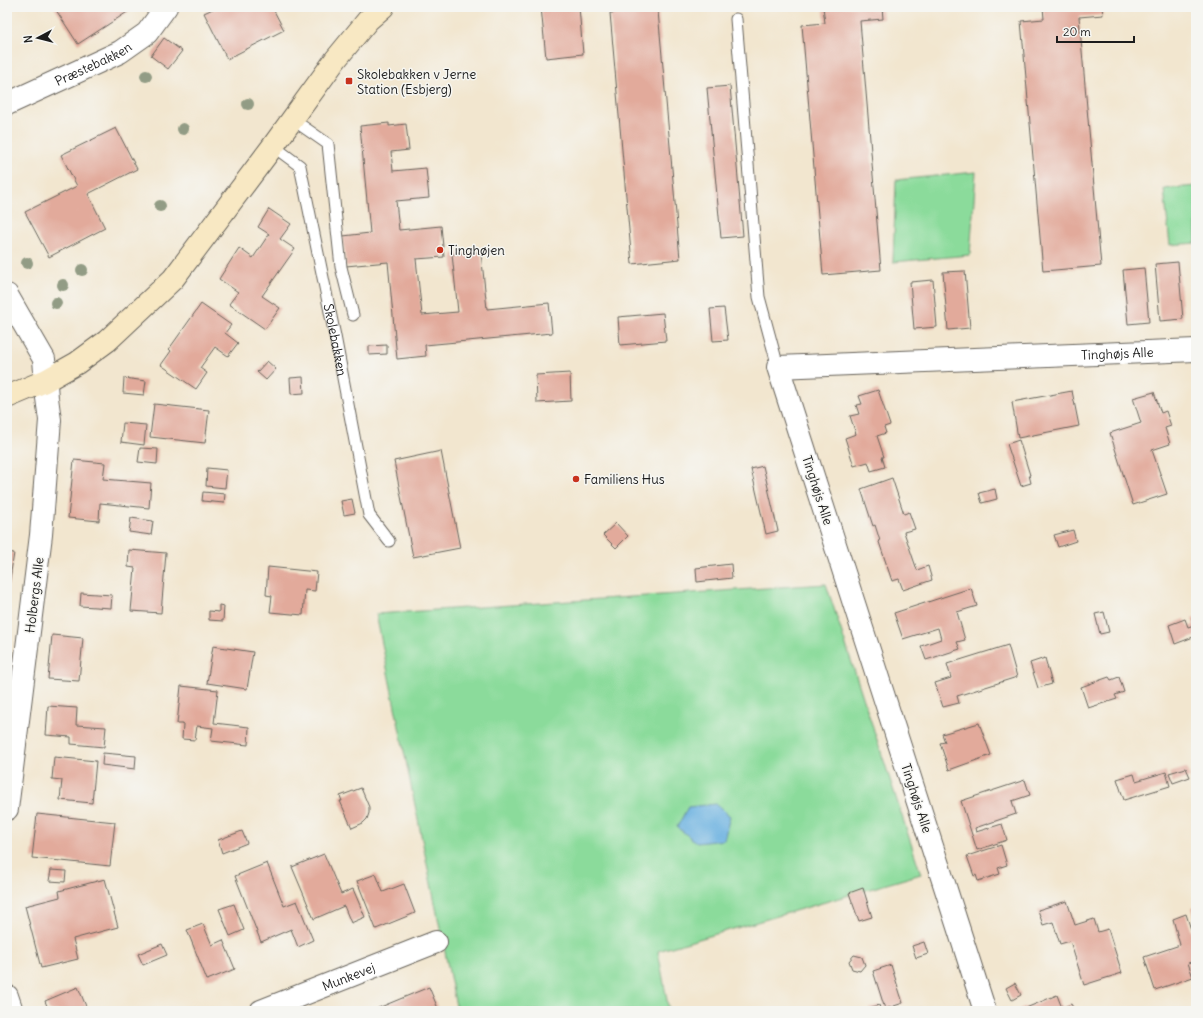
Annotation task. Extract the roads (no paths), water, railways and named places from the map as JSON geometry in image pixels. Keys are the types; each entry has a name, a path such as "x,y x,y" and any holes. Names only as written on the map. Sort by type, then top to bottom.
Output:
{"street":[{"name":"Præstebakken","path":"7,104 120,52 147,33 166,7"},
{"path":"7,397 45,381 77,363 107,341 172,280 336,59 368,20 384,7"},
{"path":"10,306 44,359 45,381"},
{"name":"Tinghøjs Alle","path":"985,1011 778,367 1196,350"},
{"name":"Holbergs Alle","path":"7,809 42,527 50,420 45,381"},
{"name":"Munkevej","path":"261,1011 436,942"},
{"path":"7,996 12,1011"}],"lane":[{"path":"736,19 759,297 778,367"},
{"path":"292,119 328,144 341,267 354,314"},
{"name":"Skolebakken","path":"272,146 300,166 335,336 369,515 389,541"}],"water":[{"path":"716,804 730,816 724,840 697,843 677,827 688,807"}],"place":[{"name":"Skolebakken v Jerne Station (Esbjerg)","path":"349,81"},
{"name":"Tinghøjen","path":"440,250"},
{"name":"Familiens Hus","path":"576,479"}]}
